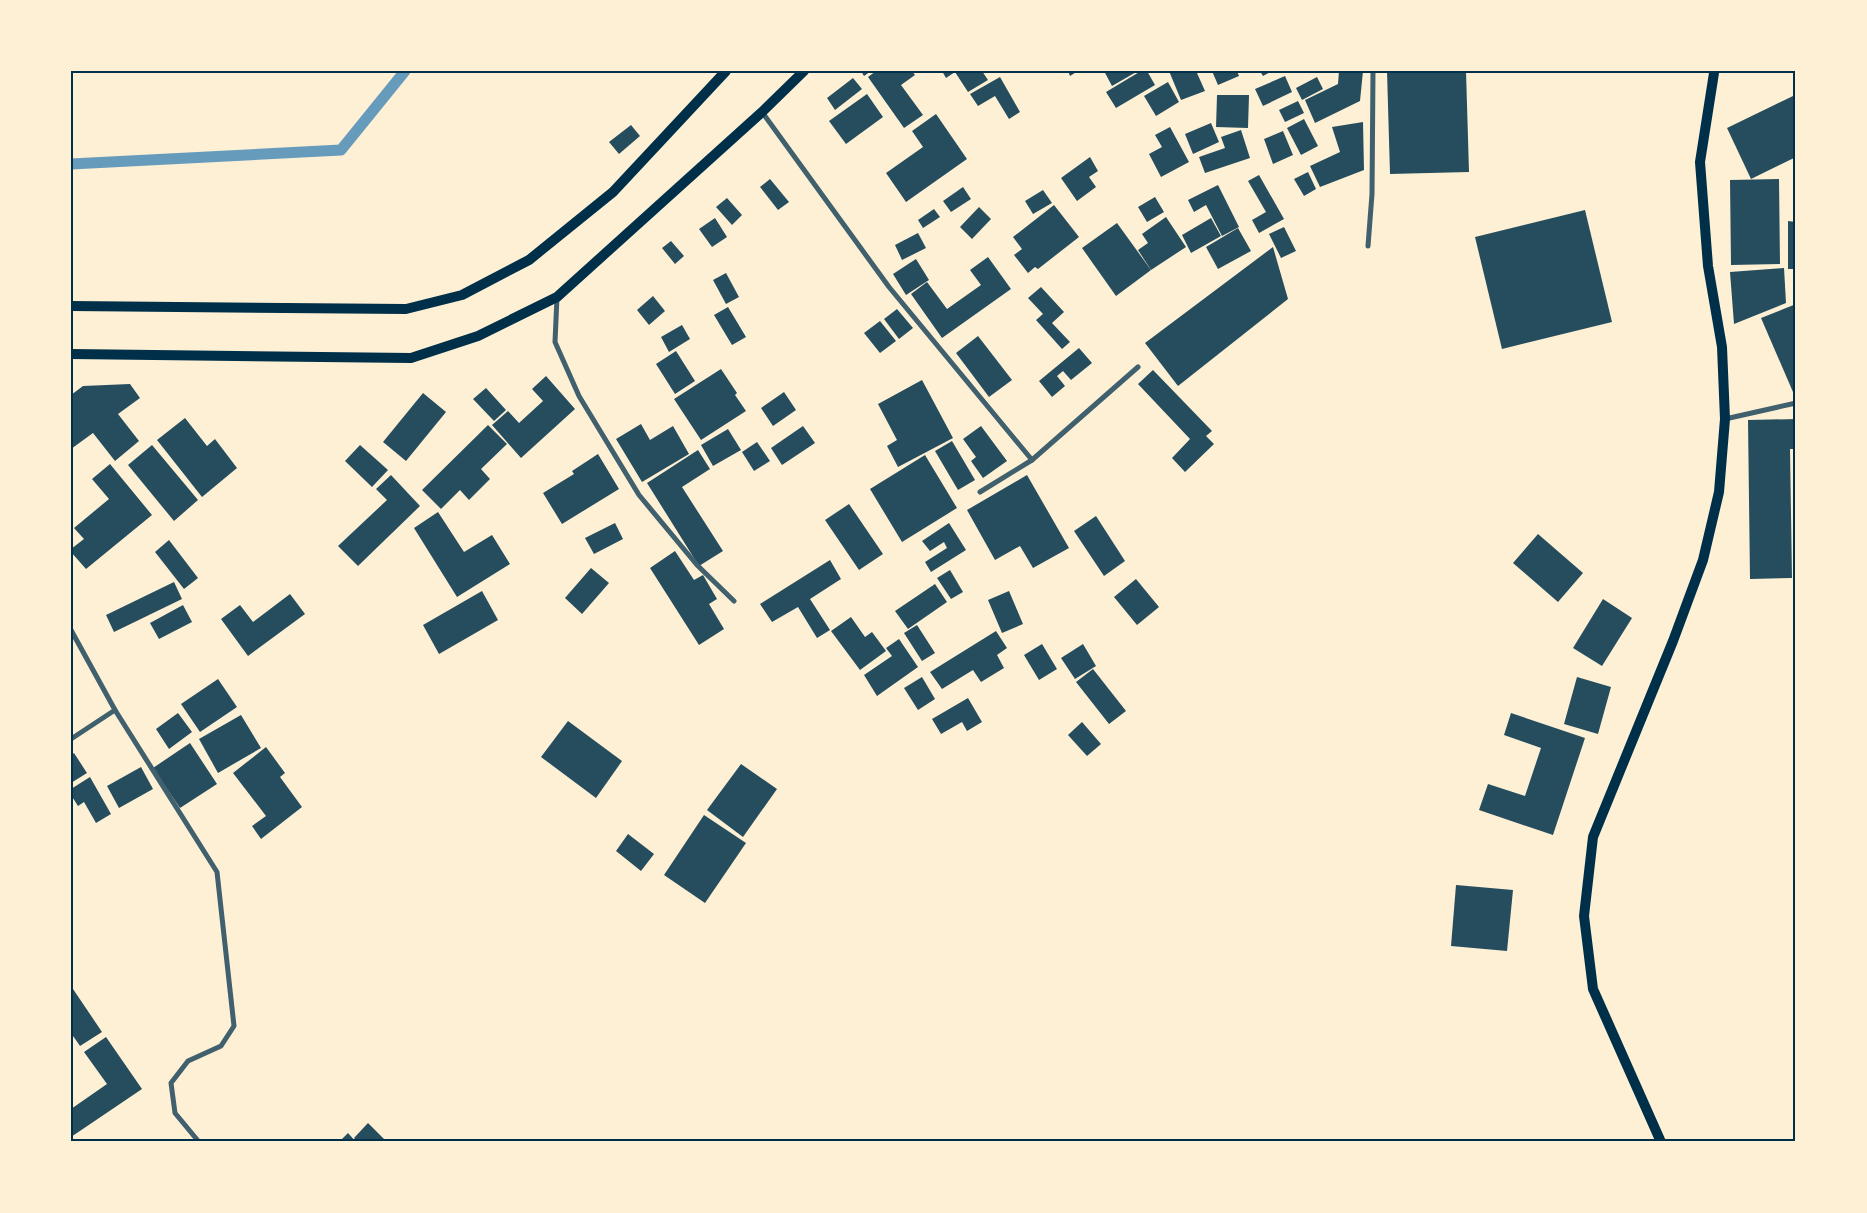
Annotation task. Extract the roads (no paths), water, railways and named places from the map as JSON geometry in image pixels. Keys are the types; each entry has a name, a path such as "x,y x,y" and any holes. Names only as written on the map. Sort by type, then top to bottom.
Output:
{"main road":[{"path":"71,306 406,309 462,295 530,260 613,192 726,71"},
{"path":"71,354 411,358 478,336 557,297 762,112 804,71"},
{"path":"1661,1142 1593,989 1584,916 1593,837 1673,641 1703,560 1719,492 1725,419 1722,347 1708,266 1700,162 1715,72"}],"street":[{"path":"1368,246 1372,194 1374,71"},
{"path":"762,112 889,287 1032,460"},
{"path":"557,297 555,342 579,396 639,495 697,565 734,601"},
{"path":"980,492 1032,460 1138,367"},
{"path":"1725,419 1796,403"},
{"path":"71,630 115,710 217,872 234,1026 221,1046 188,1061 171,1082 175,1113 199,1142"},
{"path":"71,739 115,710"}],"waterway":[{"path":"71,164 341,150 405,71"}]}
